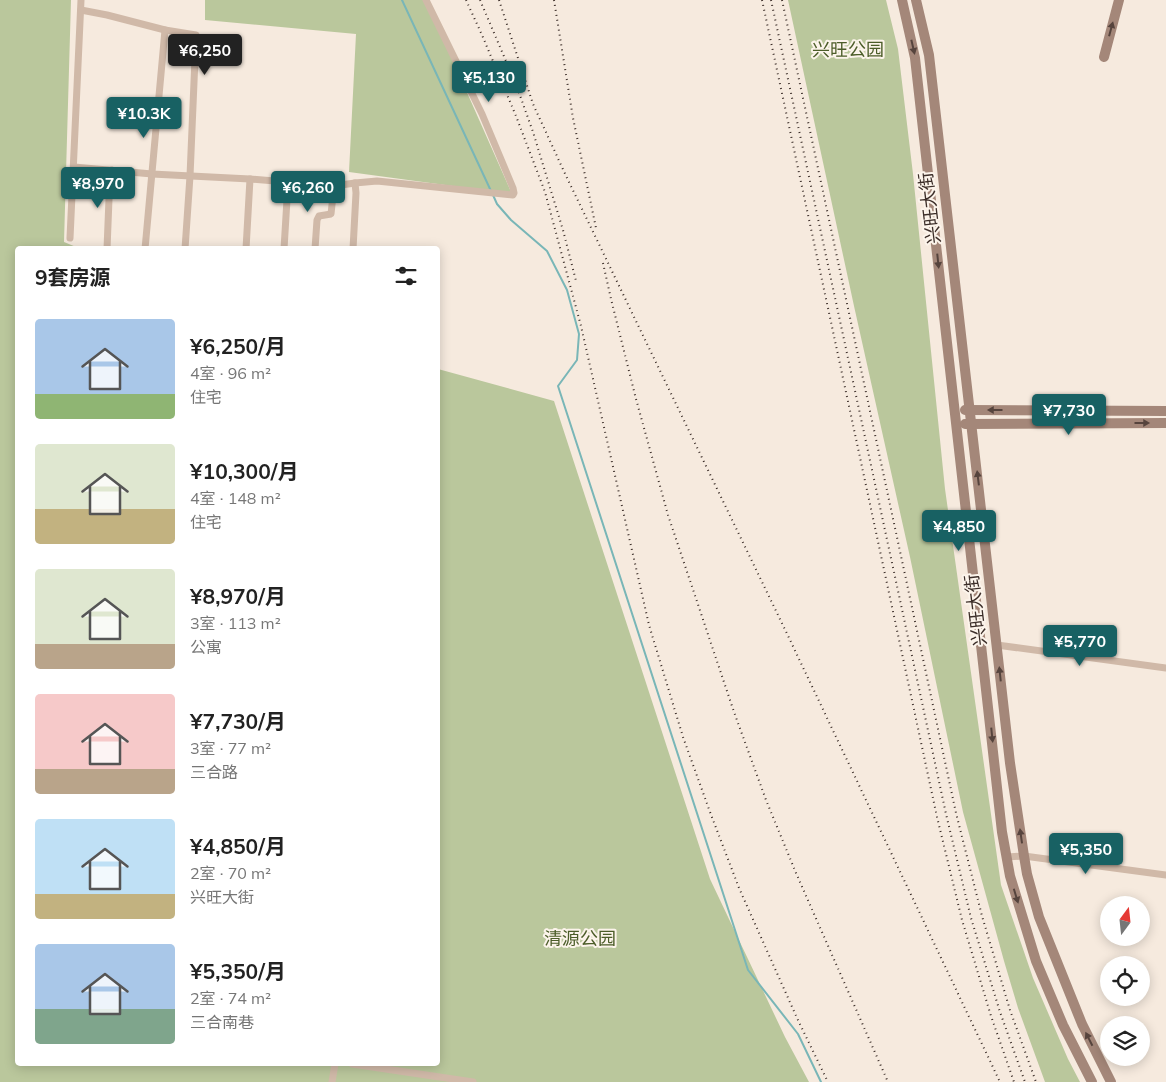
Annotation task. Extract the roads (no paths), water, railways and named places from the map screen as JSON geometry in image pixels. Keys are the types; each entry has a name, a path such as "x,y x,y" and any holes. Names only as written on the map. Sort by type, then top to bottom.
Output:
{"main road":[{"name":"兴旺大街","path":"902,0 915,58 1001,822 1010,876 1036,961 1092,1082"},
{"name":"兴旺大街","path":"916,0 928,55 1010,763 1027,874 1039,918 1082,1024 1111,1082"},
{"path":"1104,57 1119,0"},
{"path":"955,411 1166,411"},
{"path":"957,424 1166,423"}],"street":[{"path":"70,238 81,0"},
{"path":"74,167 334,186 377,181 512,195 514,193 513,188 482,114 426,0"},
{"path":"81,10 165,30 196,35 185,246"},
{"path":"146,246 165,30"},
{"path":"107,246 112,170"},
{"path":"246,246 250,180"},
{"path":"284,246 288,183"},
{"path":"353,246 355,183"},
{"path":"315,246 317,220 319,216 331,214 334,186"},
{"path":"997,645 1166,668"},
{"path":"1007,857 1024,856 1166,875"},
{"path":"332,1082 336,1066"},
{"path":"365,1066 473,1082"}],"waterway":[{"path":"402,0 491,191"},
{"path":"493,195 497,204 511,220 547,251 567,290 579,334 577,360 558,386 748,970 798,1034 821,1082"}],"railway":[{"path":"466,0 516,116 545,192 581,326 649,625 683,737 739,888 828,1082"},
{"path":"480,0 517,87 533,132 563,230 576,281"},
{"path":"499,0 533,104 567,178 790,640 1000,1082"},
{"path":"554,0 573,118 596,228"},
{"path":"762,0 937,817 962,920 991,1016 1014,1082"},
{"path":"771,0 946,814 971,918 1000,1012 1025,1082"},
{"path":"782,0 956,813 982,916 1010,1010 1036,1082"},
{"path":"603,263 636,399 668,515 734,712 766,800 796,873 888,1082"}],"park label":[{"name":"兴旺公园","path":"848,50"},
{"name":"清源公园","path":"580,939"}]}
